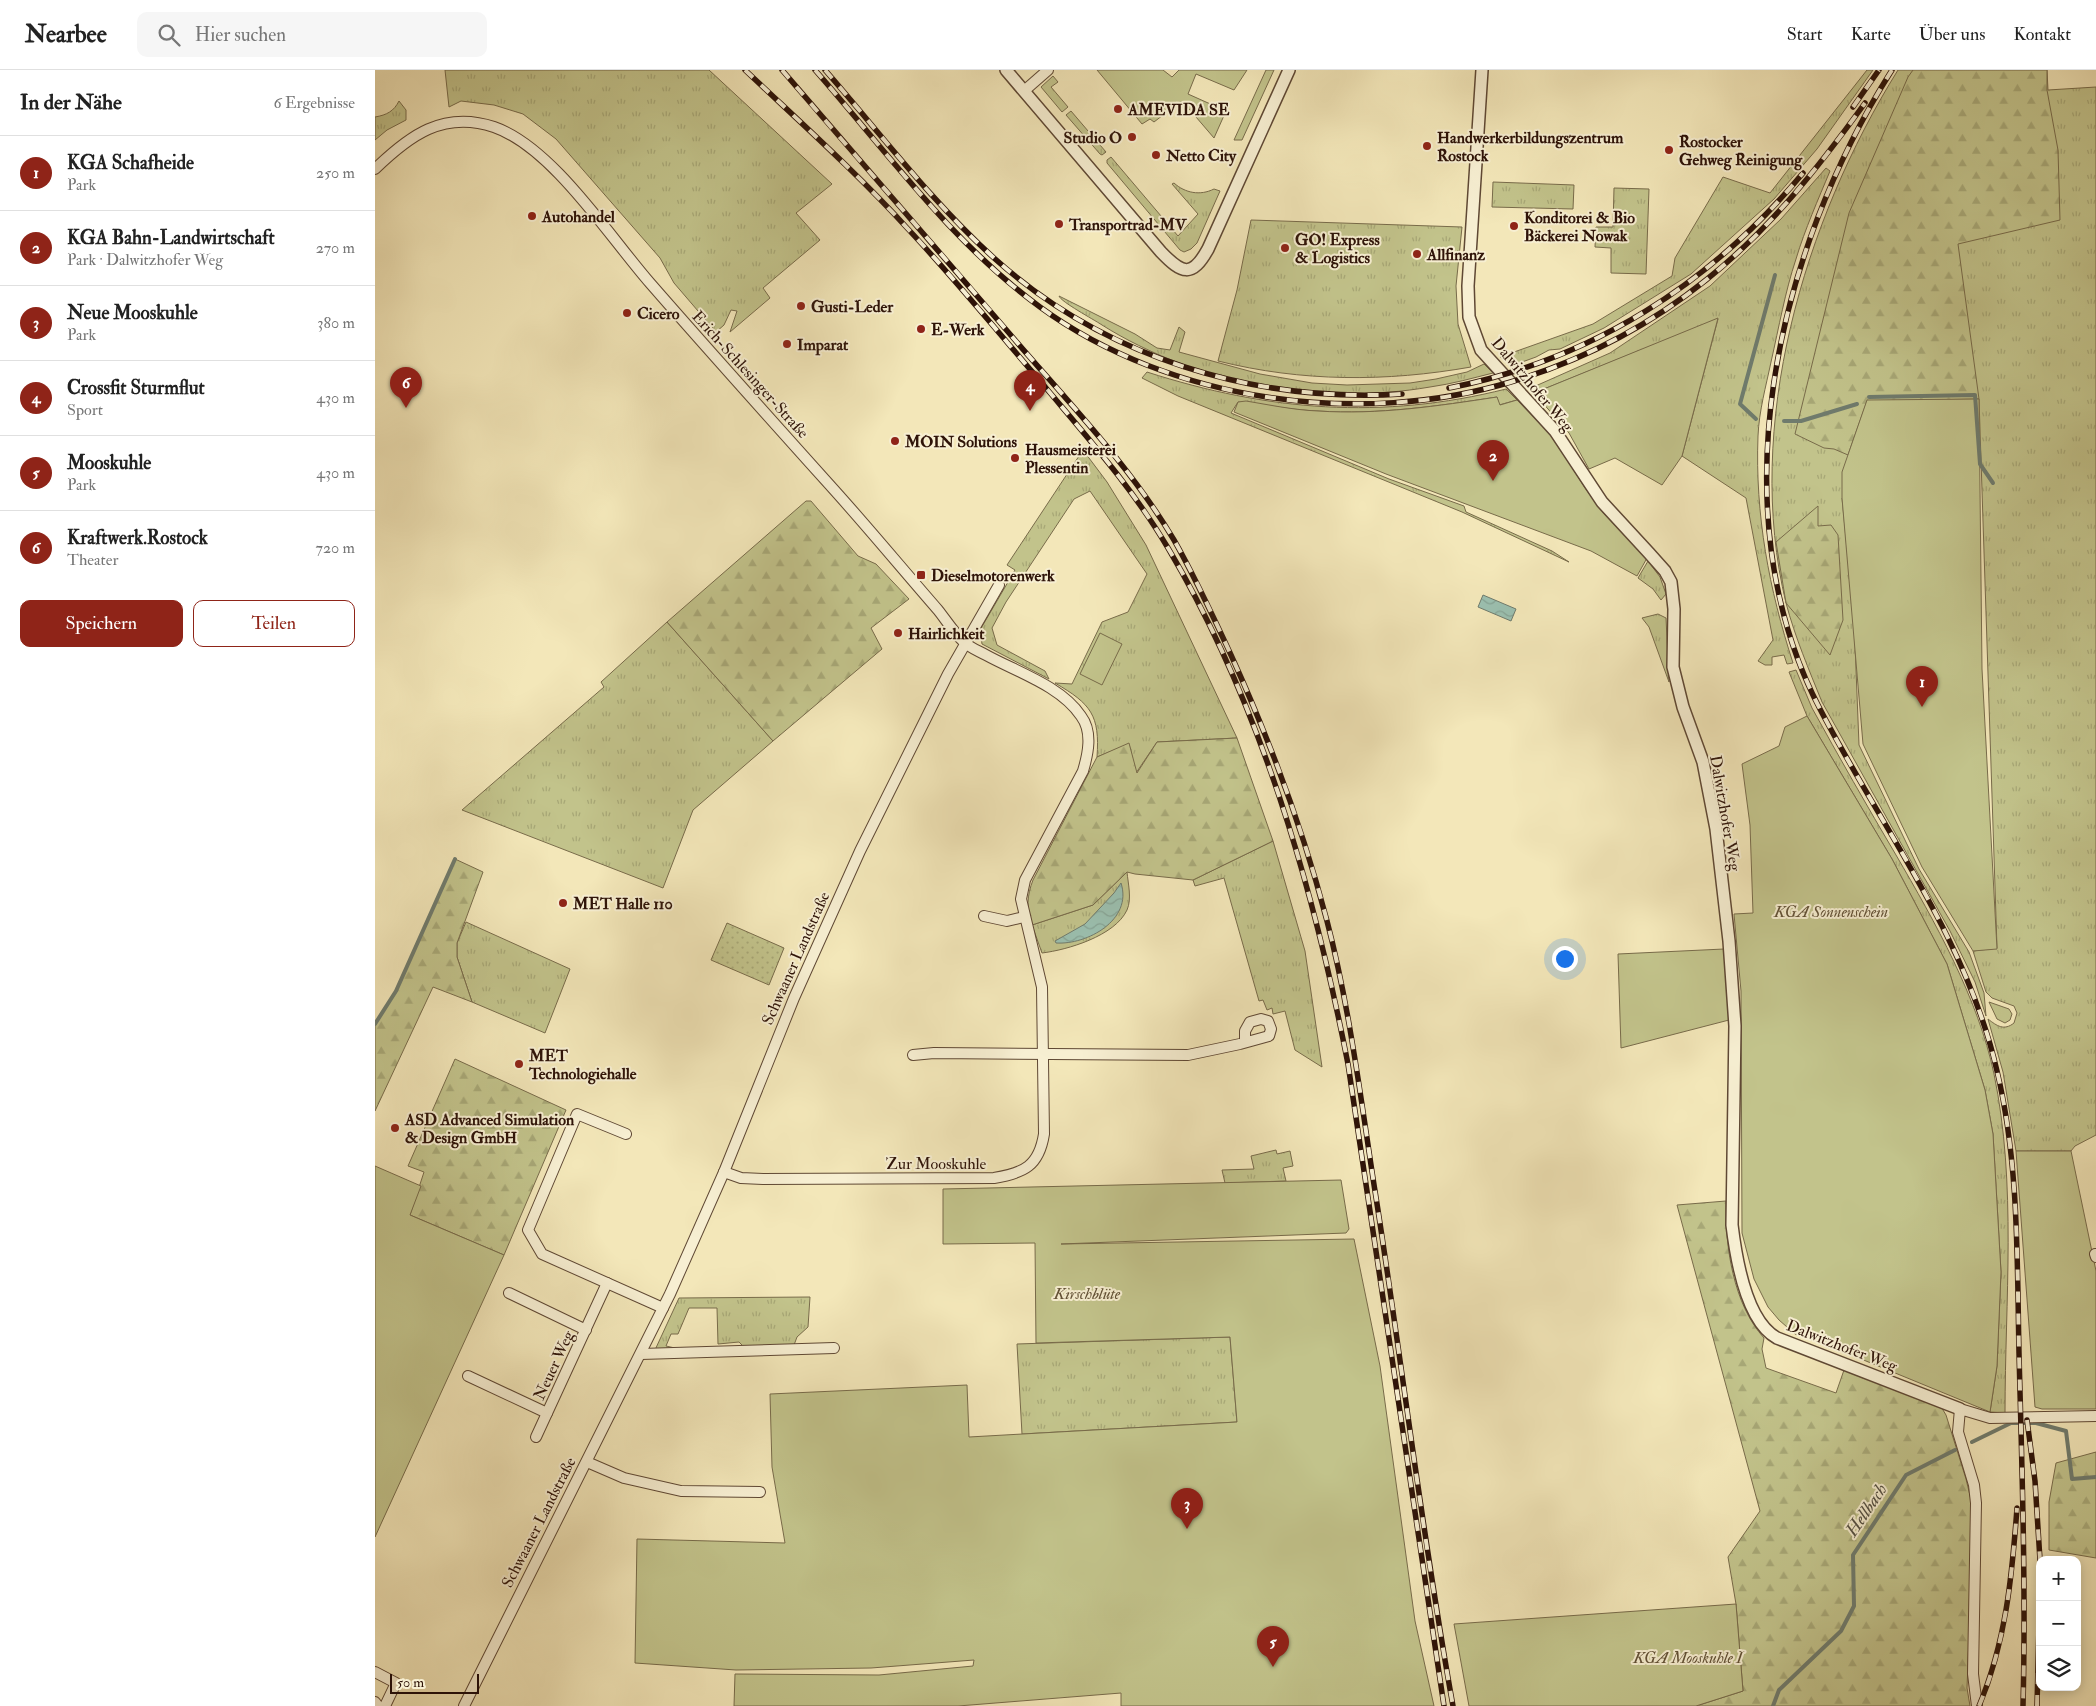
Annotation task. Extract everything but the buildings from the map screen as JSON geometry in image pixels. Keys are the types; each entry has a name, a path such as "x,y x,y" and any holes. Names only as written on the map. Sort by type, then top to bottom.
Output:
{"street":[{"path":"1006,70 1161,252 1175,267 1184,271 1193,269 1201,261 1208,249 1289,70"},
{"path":"1024,91 1048,70"},
{"name":"Dalwitzhofer Weg","path":"1481,70 1468,286 1469,317 1472,329 1481,350 1555,431 1602,502 1665,571 1674,595 1673,667 1683,707 1703,762 1716,829 1726,908 1735,1026 1732,1226 1735,1249 1750,1301 1763,1326 1769,1334 1777,1338 1983,1417 2096,1416"},
{"name":"Erich-Schlesinger-Straße","path":"375,170 402,143 424,131 450,123 469,122 492,126 527,143 547,161 577,195 647,279 853,511 965,643"},
{"name":"Schwaaner Landstraße","path":"464,1706 663,1308 724,1172 801,981 860,852 965,643 999,585"},
{"name":"Zur Mooskuhle","path":"724,1172 741,1178 763,1179 994,1178 1016,1174 1033,1163 1042,1146 1043,1054 1041,978 1023,917 1022,889 1083,771 1087,755 1087,730 1078,711 1061,696 965,643"},
{"path":"983,916 1007,921 1023,917"},
{"path":"913,1055 933,1053 1188,1055 1245,1042"},
{"path":"626,1134 577,1114 528,1230 542,1254 663,1308"},
{"name":"Neuer Weg","path":"536,1437 607,1283"},
{"name":"Neuer Weg","path":"509,1293 585,1330"},
{"path":"641,1354 834,1348"},
{"name":"Neuer Weg","path":"468,1376 547,1413"},
{"path":"1960,1409 1958,1432 1974,1485 1977,1503 1973,1674 1977,1706"},
{"path":"587,1462 623,1478 681,1491 760,1492"},
{"path":"375,1672 396,1683 385,1706"},
{"path":"375,1702 377,1706"}],"green space":[{"path":"445,70 709,70 832,184 796,213 820,240 763,288 770,298 730,332 737,311 731,310 724,325 716,332 674,283 660,258 556,139 523,114 494,105 461,101 449,107"},
{"path":"1097,70 1163,70 1172,77 1179,70 1247,70 1234,90 1196,74 1188,94 1226,111 1214,138 1184,103 1180,102 1154,122 1150,119 1142,124"},
{"path":"1266,70 1274,70 1242,140 1234,140"},
{"path":"1867,70 1873,70 1817,149 1774,199 1691,274 1604,328 1560,349 1549,350 1511,366 1500,357 1593,324 1672,276 1675,258 1723,177 1770,193"},
{"path":"1898,70 2047,70 2048,90 2096,87 2096,1135 2075,1146 2071,1151 2016,1151 2003,1072 1988,1019 1998,1025 2007,1027 2014,1023 2017,1013 2014,1006 1992,998 1986,992 1973,951 1997,948 1979,399 1842,498 1854,619 1859,745 1919,869 1969,952 1984,993 1986,1016 1975,982 1950,931 1822,702 1786,603 1775,535 1772,466 1778,396 1791,327 1810,258 1835,192 1864,129"},
{"path":"1913,70 2047,70 2047,90 2058,150 2060,220 1958,244 1979,399 1867,401 1848,455 1834,449 1824,448 1795,434 1849,213 1908,77"},
{"path":"1053,76 1058,82 1051,87 1068,107 1062,112 1041,87"},
{"path":"399,101 406,110 406,120 387,130 375,140 375,117 390,112"},
{"path":"1071,111 1106,152 1102,155 1100,154 1066,115"},
{"path":"1111,157 1178,236 1198,214 1172,184 1174,183 1183,189 1198,193 1214,189 1220,191 1197,243 1191,249 1184,252 1180,250 1107,163 1107,160"},
{"path":"1826,168 1830,171 1803,237 1792,271 1760,417 1758,465 1761,523 1777,607 1793,663 1787,664 1784,655 1772,657 1772,665 1765,665 1758,661 1773,640 1746,498 1682,456 1718,319 1534,393 1531,388 1610,353 1710,286 1781,219"},
{"path":"1493,182 1574,185 1573,209 1492,207"},
{"path":"1614,188 1649,189 1646,274 1611,273 1611,248 1595,247 1596,227 1613,227"},
{"path":"1251,220 1462,227 1456,286 1458,324 1471,367 1407,375 1344,377 1281,373 1218,361 1237,290"},
{"path":"1059,296 1135,334 1157,348 1170,350 1179,327 1185,332 1179,352 1260,374 1312,383 1347,385 1410,383 1467,372 1484,364 1493,373 1438,386 1388,392 1346,394 1260,385 1218,376 1177,362 1139,345 1102,325 1065,302"},
{"path":"1718,318 1682,456 1662,485 1615,458 1589,469 1569,433 1534,393"},
{"path":"1147,372 1237,395 1281,403 1325,407 1370,408 1415,405 1460,399 1506,389 1517,400 1499,405 1497,397 1363,412 1288,409 1238,402 1231,413 1389,479 1464,506 1466,512 1552,551 1569,562 1462,512 1178,396 1142,378"},
{"path":"1497,397 1500,405 1517,400 1553,437 1585,488 1605,515 1647,558 1637,576 1591,551 1386,474 1234,412 1238,402 1246,401 1309,410 1363,412"},
{"path":"1979,399 1982,669 1997,949 1973,951 1922,867 1863,744 1842,498 1842,472 1867,400"},
{"path":"1083,450 1107,482 1146,545 1237,738 1157,742 1136,773 1129,744 1097,757 1097,731 1091,712 1077,698 1055,683 1072,684 1102,622 1128,612 1147,574 1090,491 1074,499 1006,602 992,628 997,645 1045,671 1049,679 982,644 980,630 1015,570 1007,565"},
{"path":"806,501 811,501 858,556 876,564 909,599 871,628 882,649 773,741 667,622"},
{"path":"1818,506 1818,526 1831,525 1838,535 1843,620 1830,655 1786,603 1776,542"},
{"path":"1648,561 1660,577 1666,594 1661,600 1653,589 1638,578"},
{"path":"1658,614 1666,618 1669,682 1649,627 1642,618"},
{"path":"667,622 773,741 693,810 663,888 462,810 604,687 601,682"},
{"path":"1100,633 1122,644 1102,685 1080,674"},
{"path":"1796,670 1812,708 1911,881 1954,961 1987,1046 2001,1116 2008,1200 2005,1413 1990,1412 1997,1366 2001,1272 1993,1134 1985,1090 1947,964 1892,859 1807,716 1789,672"},
{"name":"KGA Sonnenschein","path":"1807,716 1892,859 1947,964 1985,1090 1993,1134 2001,1272 1997,1366 1990,1412 1795,1334 1768,1307 1754,1279 1742,1233 1741,991 1734,914 1753,913 1750,825 1742,764 1779,746 1785,727"},
{"path":"1237,738 1273,841 1193,880 1127,872 1093,905 1032,925 1028,902 1033,880 1097,757 1129,743 1137,773 1157,742"},
{"path":"1273,841 1305,951 1322,1067 1295,1050 1285,1011 1273,1014 1272,1008 1267,1010 1263,1000 1259,1001 1224,878 1195,886 1193,880"},
{"path":"455,859 483,872 457,943 457,957 472,1002 433,987 375,1111 375,1024 396,991"},
{"path":"1127,872 1129,901 1127,910 1121,919 1112,927 1089,940 1064,949 1042,953 1032,925 1093,905"},
{"path":"466,922 570,969 545,1033 472,1002 457,957 457,943"},
{"path":"727,923 784,948 769,985 711,960"},
{"path":"1724,949 1729,1020 1621,1048 1618,954"},
{"path":"1989,1002 2009,1009 2012,1014 2010,1020 2005,1023 1997,1019"},
{"path":"455,1059 566,1110 504,1255 410,1215 424,1172 408,1166"},
{"path":"1276,1150 1277,1154 1290,1151 1293,1166 1283,1168 1286,1181 1225,1183 1222,1170 1254,1169 1251,1156"},
{"path":"2016,1151 2071,1151 2096,1271 2096,1409 2042,1409 2035,1407"},
{"path":"375,1166 421,1186 410,1215 504,1255 375,1537"},
{"name":"Kirschblüte","path":"1341,1180 1349,1229 1346,1233 1061,1244 1354,1239 1380,1366 1415,1621 1434,1706 1121,1706 1121,1693 958,1706 734,1706 735,1674 879,1675 973,1666 974,1660 871,1668 736,1670 635,1663 637,1539 785,1543 772,1467 770,1394 967,1385 969,1437 1237,1422 1230,1337 1036,1343 1035,1243 943,1244 943,1189"},
{"path":"1726,1201 1727,1237 1733,1274 1745,1309 1753,1324 1764,1338 1762,1349 1766,1368 1836,1393 1844,1370 1940,1405 1946,1415 1974,1512 1967,1688 1970,1706 1696,1706 1743,1691 1736,1604 1728,1557 1760,1511 1677,1205"},
{"path":"810,1297 808,1327 797,1337 794,1345 744,1347 739,1342 718,1344 717,1308 689,1308 678,1334 671,1334 666,1346 675,1348 655,1350 679,1298"},
{"path":"1230,1337 1237,1422 1022,1434 1017,1344"},
{"path":"2096,1452 2096,1558 2049,1550 2049,1502 2056,1463"},
{"name":"KGA Mooskuhle I","path":"1736,1604 1743,1691 1696,1706 1469,1706 1454,1624"}],"water":[{"path":"1483,595 1516,609 1511,621 1478,607"},
{"path":"1121,883 1123,896 1120,908 1114,919 1105,928 1081,940 1056,943 1055,941 1085,924"}],"waterway":[{"path":"1756,419 1740,404 1775,275"},
{"path":"1869,397 1975,395 1980,464 1993,483"},
{"path":"1784,421 1801,421 1857,404"},
{"path":"375,1024 396,991 455,859"},
{"name":"Hellbach","path":"1972,1442 2011,1423 2036,1423 2066,1431 2072,1479 2096,1477"},
{"name":"Hellbach","path":"1773,1706 1779,1690 1841,1631 1854,1606 1853,1555 1906,1475 1955,1450"}],"railway":[{"path":"745,70 889,208 942,266 1108,462 1154,526 1201,608 1257,733 1280,798 1300,864 1318,930 1348,1064 1444,1706"},
{"path":"782,70 1096,433 1137,485 1174,540 1189,568 1211,611 1259,720 1285,786 1318,887 1349,1021 1453,1706"},
{"path":"815,70 949,226 1008,282 1040,307 1091,339 1147,365 1207,385 1268,397 1331,403 1394,403 1455,395 1514,381 1565,363 1615,340 1685,296 1751,240 1792,197 1865,103"},
{"path":"825,70 928,191 971,236 994,258 1037,293 1084,323 1133,347 1185,367 1238,381 1292,391 1347,395 1402,394"},
{"path":"1853,107 1879,70"},
{"path":"1892,70 1852,141 1818,218 1791,299 1774,382 1767,467 1771,550 1789,632 1820,709 1944,930 1965,975 1983,1022 1997,1071 2004,1106 2013,1176 2017,1247 2024,1574 2023,1706"},
{"path":"1449,388 1501,375 1551,358 1599,337 1645,312 1688,282 1729,249 1767,213 1803,173"},
{"path":"2027,1420 2035,1481 2040,1556"},
{"path":"1979,1706 1996,1658 2002,1633 2010,1584 2017,1508"},
{"path":"2037,1706 2040,1601"}],"place":[{"name":"AMEVIDA SE","path":"1118,109"},
{"name":"Studio O","path":"1132,137"},
{"name":"Handwerkerbildungszentrum Rostock","path":"1427,146"},
{"name":"Rostocker Gehweg Reinigung","path":"1669,150"},
{"name":"Netto City","path":"1156,155"},
{"name":"Autohandel","path":"532,216"},
{"name":"Transportrad-MV","path":"1059,224"},
{"name":"Konditorei & Bio Bäckerei Nowak","path":"1514,226"},
{"name":"GO! Express & Logistics","path":"1285,248"},
{"name":"Allfinanz","path":"1417,254"},
{"name":"Gusti-Leder","path":"801,306"},
{"name":"Cicero","path":"627,313"},
{"name":"E-Werk","path":"921,329"},
{"name":"Imparat","path":"787,344"},
{"name":"Kraftwerk.Rostock","path":"406,408"},
{"name":"Crossfit Sturmflut","path":"1030,411"},
{"name":"MOIN Solutions","path":"895,441"},
{"name":"Hausmeisterei Plessentin","path":"1015,458"},
{"name":"KGA Bahn-Landwirtschaft","path":"1493,481"},
{"name":"Dieselmotorenwerk","path":"921,575"},
{"name":"Hairlichkeit","path":"898,633"},
{"name":"KGA Schafheide","path":"1922,707"},
{"name":"MET Halle 110","path":"563,903"},
{"name":"MET Technologiehalle","path":"519,1064"},
{"name":"ASD Advanced Simulation & Design GmbH","path":"395,1128"},
{"name":"Neue Mooskuhle","path":"1187,1529"},
{"name":"Mooskuhle","path":"1273,1667"}]}
